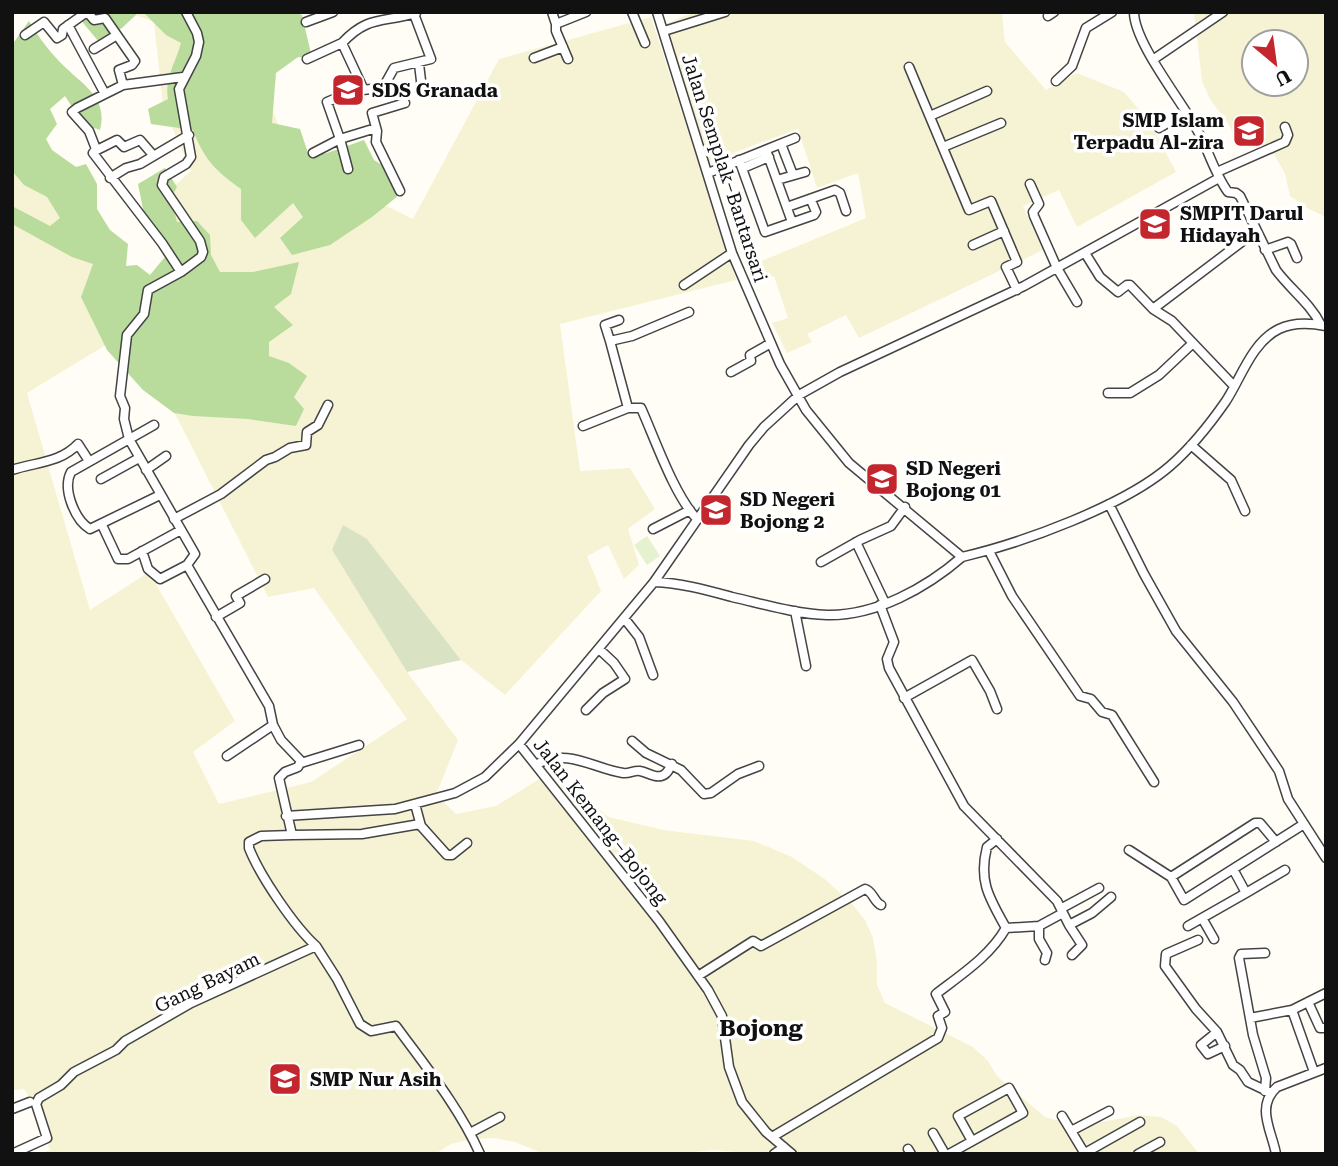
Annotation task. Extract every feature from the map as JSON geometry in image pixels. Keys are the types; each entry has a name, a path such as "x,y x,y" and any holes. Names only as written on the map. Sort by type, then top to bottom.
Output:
{"street":[{"path":"142,551 148,569 160,579 187,565 195,554 129,439 124,419 125,408 119,389 127,335 144,314 148,290 181,272 201,257 203,251 200,241 164,189 162,180 190,161 192,152 179,89 198,49 197,33 186,12"},
{"path":"306,22 332,12"},
{"path":"552,12 556,31 568,59"},
{"path":"556,24 586,12"},
{"path":"632,12 645,43"},
{"name":"Jalan Semplak–Bantarsari","path":"657,12 732,253 780,364 822,430 849,463 962,557"},
{"path":"664,31 724,12"},
{"path":"1056,81 1072,66 1086,28 1112,12"},
{"path":"1134,12 1137,30 1206,146 1227,191 1240,196 1265,250 1284,281 1300,295 1324,327"},
{"path":"1154,60 1223,12"},
{"path":"25,35 44,22 57,38 68,25 87,13 94,20 105,18 135,62 119,70 124,85"},
{"path":"307,59 342,43 358,27 375,17 416,13 432,58 419,64 394,68 381,88 363,88 327,102 348,169"},
{"path":"68,25 105,94"},
{"path":"94,49 117,35"},
{"path":"342,43 363,88"},
{"path":"534,58 563,47"},
{"path":"419,64 422,89"},
{"path":"909,67 969,210 991,201 1017,262 1006,267 1017,290"},
{"path":"96,151 89,131 72,112 75,109 124,85 183,78"},
{"path":"930,116 987,91"},
{"path":"400,191 376,142 373,111 405,103"},
{"path":"1159,128 1186,112"},
{"path":"943,147 1001,123"},
{"name":"Jalan Kemang–Bojong","path":"792,1154 750,1115 738,1094 729,1067 722,1016 716,1002 659,921 519,744 654,582 764,427 799,395 840,372 1017,290 1169,208 1218,175 1281,144 1288,137 1285,127"},
{"path":"313,153 340,139 376,128"},
{"path":"110,178 189,135"},
{"path":"708,173 767,154 795,138"},
{"path":"153,155 140,140 124,147 116,140 93,153 181,272"},
{"path":"781,144 793,175"},
{"path":"767,154 792,222"},
{"path":"741,164 764,231 816,214 811,200"},
{"path":"777,180 805,172"},
{"path":"1030,184 1039,204 1033,214 1057,268 1077,302"},
{"path":"787,207 835,190 838,191 846,211"},
{"path":"973,245 1004,231"},
{"path":"1153,309 1256,232"},
{"path":"1265,250 1288,242 1297,258"},
{"path":"684,285 732,253"},
{"path":"1084,253 1108,286 1118,292 1130,285 1153,309 1172,321 1234,386"},
{"path":"610,341 659,326 689,312"},
{"path":"619,320 605,325 628,408"},
{"path":"654,582 686,584 795,611 818,614 843,614 882,604 928,583 962,557 1020,541 1109,503 1157,476 1191,446 1228,399 1258,349 1276,330 1298,324 1324,327"},
{"path":"731,372 752,361 750,355 771,343"},
{"path":"1108,393 1130,393 1159,375 1192,343"},
{"path":"174,519 221,494 266,460 287,449 306,445 307,432 319,424 328,405"},
{"path":"583,426 628,408 641,410 665,465 697,519"},
{"path":"154,425 69,475 69,493 85,526 90,529 160,495"},
{"path":"12,470 52,461 69,454 78,444 89,461"},
{"path":"1191,446 1231,480 1245,511"},
{"path":"146,470 166,456"},
{"path":"102,479 139,458"},
{"path":"1109,503 1176,631 1233,702 1279,771 1286,796 1326,858"},
{"path":"821,562 891,526 905,507"},
{"path":"653,529 690,510"},
{"path":"102,525 118,559 128,559 181,530"},
{"path":"856,542 882,604 894,642 887,662 904,698 964,806 998,839 1062,911 1082,945 1072,955"},
{"path":"989,551 1012,596 1080,696 1091,699 1102,712 1112,715 1154,782"},
{"path":"187,565 269,706 273,725 281,740 300,758 301,763"},
{"path":"216,617 240,603 236,596 265,579"},
{"path":"795,611 806,666"},
{"path":"625,618 639,637 653,675"},
{"path":"586,710 603,693 625,679 614,663 599,649"},
{"path":"904,698 972,660 990,691 996,709"},
{"path":"227,756 273,725"},
{"path":"632,741 662,763 672,764 681,770 704,794 711,793 738,774 760,766"},
{"path":"286,816 395,809 455,793 485,777 519,744"},
{"path":"292,835 279,778 301,763 359,746"},
{"path":"537,764 550,758 562,757 623,773 641,771 658,777 666,774 672,764"},
{"path":"415,804 420,824 449,856 467,843"},
{"path":"1171,877 1255,823 1260,823 1276,842"},
{"path":"420,824 352,835 256,837 249,842 249,848 291,919 302,934 316,946 337,979 360,1024 371,1031 396,1026 432,1074 470,1133 480,1154"},
{"path":"1129,850 1171,877 1184,900 1304,824"},
{"path":"998,839 987,847 984,857 985,887 1006,928"},
{"path":"1233,869 1246,893"},
{"path":"1188,926 1285,870"},
{"path":"1006,928 1039,926 1099,888"},
{"path":"698,976 753,941 761,946 865,889 870,891 881,905"},
{"path":"1069,925 1092,913 1111,898"},
{"path":"1202,918 1214,939"},
{"path":"1039,926 1039,939 1047,953 1045,960"},
{"path":"772,1138 938,1038 942,1028 938,1016 944,1012 936,994 984,958 1006,928"},
{"path":"1198,940 1166,954 1163,962 1196,1009 1217,1032 1232,1063 1248,1082 1268,1092"},
{"name":"Gang Bayam","path":"12,1154 47,1138 36,1104 39,1098 61,1085 74,1072 116,1050 125,1041 191,1003 316,946"},
{"path":"1265,953 1241,954 1239,958 1250,1017 1266,1078 1266,1121 1276,1154"},
{"path":"1250,1017 1292,1010 1326,993"},
{"path":"1308,1002 1320,1028 1326,1028"},
{"path":"1292,1010 1314,1072"},
{"path":"1217,1032 1201,1045 1208,1054 1225,1046"},
{"path":"1268,1092 1326,1068"},
{"path":"933,1133 947,1154 972,1141 1023,1113 1009,1088 958,1116 972,1141"},
{"path":"12,1109 30,1102"},
{"path":"1071,1131 1109,1111"},
{"path":"1062,1116 1085,1154 1140,1122"},
{"path":"470,1133 500,1117"},
{"path":"1138,1154 1160,1142"},
{"path":"775,1154 784,1147"}],"shaded area":[{"path":"127,12 263,12 260,81 308,195 366,196 413,219 499,59 651,17 736,280 560,324 580,471 630,468 655,509 628,529 639,565 624,579 608,545 587,556 601,591 505,695 461,660 367,539 332,550 407,672 458,740 436,795 456,814 496,806 549,773 609,817 663,830 754,841 792,857 826,880 865,920 873,938 877,985 885,1003 973,1047 988,1061 997,1076 1045,1117 1080,1126 1139,1115 1161,1117 1177,1126 1199,1154 758,1154 715,1150 671,1154 544,1154 515,1142 495,1138 472,1139 451,1144 435,1154 40,1154 50,1150 31,1100 24,1089 12,1090 12,113 113,291 201,295 154,204 191,171 163,106 154,22","holes":["132,329 268,597 314,588 407,719 311,782 219,804 193,752 235,721 149,572 90,610 27,393"]},
{"path":"695,12 1003,12 1005,42 1046,90 1077,73 1124,92 1149,121 1176,172 1077,227 1059,190 1023,206 1043,250 859,338 846,315 807,334 812,342 787,353 772,323 788,318 774,276 753,284 747,267 866,218 858,173 817,188 798,129 709,162 665,24"},
{"path":"1194,12 1326,12 1326,217 1290,196 1285,174 1274,154 1237,140 1211,101 1202,81"}],"green space":[{"path":"74,12 139,12 122,28 99,42"},
{"path":"143,12 295,12 302,15 312,58 298,57 276,73 272,123 300,129 309,156 327,153 364,140 374,160 393,172 404,191 372,217 330,245 292,255 280,238 303,217 293,203 255,238 241,220 241,189 212,164 193,130 151,124 148,109 168,99 169,78 181,43 166,35"},
{"path":"29,21 51,52 87,87 98,102 102,119 100,130 83,124 65,96 50,109 57,124 46,139 52,150 76,167 86,164 97,184 97,209 110,230 128,244 126,266 137,265 150,275 169,252 144,214 138,184 165,168 177,187 171,198 177,222 197,221 210,235 211,255 220,272 253,272 299,262 291,294 274,307 293,325 269,342 269,356 289,363 307,376 294,397 304,409 296,426 174,413 143,390 107,350 81,297 93,264 72,257 12,224 12,206 50,226 60,218 47,197 24,185 12,171 12,45"},
{"path":"343,525 367,539 461,660 407,672 332,550"},
{"path":"647,536 660,556 647,565 634,545"}],"place":[{"name":"SDS Granada","path":"348,90"},
{"name":"SMP Islam Terpadu Al-zira","path":"1249,131"},
{"name":"SMPIT Darul Hidayah","path":"1155,224"},
{"name":"SD Negeri Bojong 01","path":"882,479"},
{"name":"SD Negeri Bojong 2","path":"716,510"},
{"name":"SMP Nur Asih","path":"285,1079"}],"district":[{"name":"Bojong","path":"761,1028"}]}
